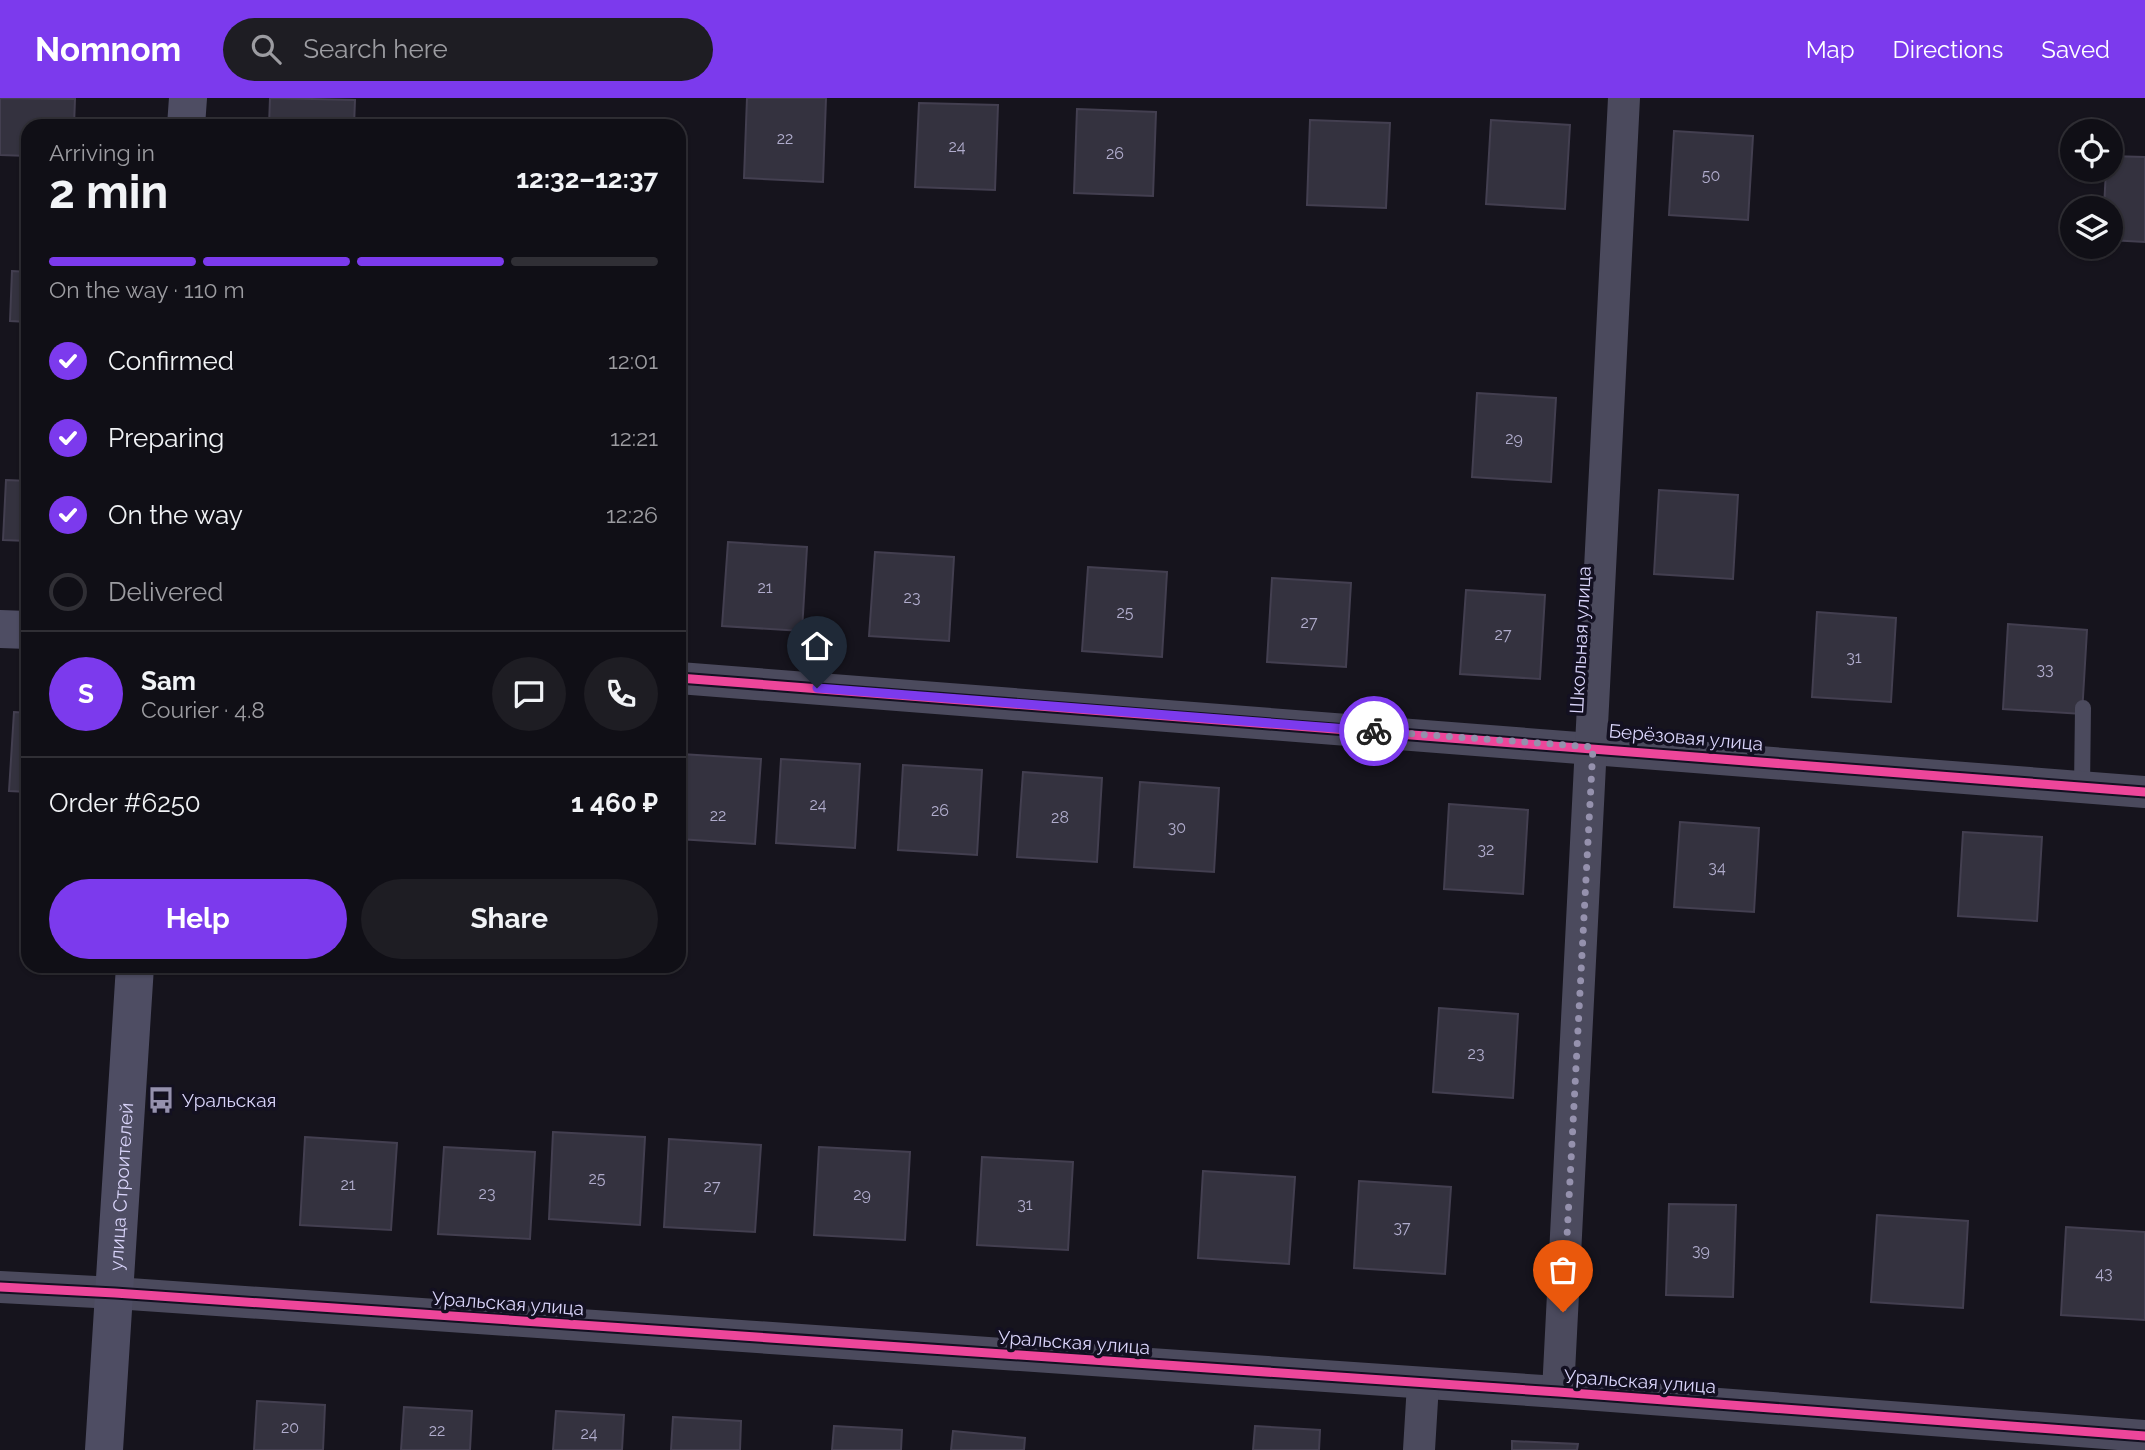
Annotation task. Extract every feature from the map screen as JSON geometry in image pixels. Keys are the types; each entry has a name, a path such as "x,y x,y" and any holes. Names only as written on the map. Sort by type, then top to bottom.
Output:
{"street":[{"path":"187,119 188,98"},
{"name":"Школьная улица","path":"1559,1392 1624,98"},
{"path":"0,629 21,630"},
{"name":"Берёзовая улица","path":"686,679 2145,792"},
{"name":"улица Строителей","path":"104,1450 135,973"},
{"name":"Уральская улица","path":"0,1287 1559,1392 2145,1436"},
{"path":"1419,1450 1423,1384"}],"lane":[{"path":"2082,787 2083,708"}],"building":[{"path":"0,98 75,99 74,119 21,119 21,156 0,155"},
{"path":"270,98 355,100 354,119 269,119"},
{"path":"747,98 826,98 823,182 744,178"},
{"path":"919,103 998,105 995,190 915,187"},
{"path":"1077,109 1156,112 1153,196 1074,193"},
{"path":"1310,120 1390,123 1386,208 1307,205"},
{"path":"1491,120 1570,125 1565,209 1486,204"},
{"path":"1674,131 1753,136 1748,220 1669,215"},
{"path":"2123,156 2145,157 2145,242 2123,241 2123,196 2105,196 2105,182 2123,182"},
{"path":"12,271 21,272 21,322 10,321"},
{"path":"1477,393 1556,398 1551,482 1472,477"},
{"path":"6,480 21,481 21,541 3,540"},
{"path":"1659,490 1738,495 1733,579 1654,574"},
{"path":"728,542 807,547 802,631 722,626"},
{"path":"875,552 954,557 949,641 869,636"},
{"path":"1088,567 1167,572 1162,657 1082,651"},
{"path":"1272,578 1351,583 1346,667 1267,662"},
{"path":"1466,590 1545,595 1540,679 1460,674"},
{"path":"1817,612 1896,618 1891,702 1812,697"},
{"path":"2008,624 2087,630 2082,714 2003,709"},
{"path":"14,712 21,712 21,792 9,791"},
{"path":"686,754 761,759 755,844 686,839"},
{"path":"781,759 860,764 855,848 776,843"},
{"path":"903,765 982,770 977,855 898,850"},
{"path":"1023,772 1102,778 1097,862 1017,857"},
{"path":"1140,782 1219,788 1214,872 1134,867"},
{"path":"1449,804 1528,810 1523,894 1444,889"},
{"path":"1680,822 1759,828 1754,912 1674,907"},
{"path":"1963,832 2042,837 2037,921 1958,916"},
{"path":"1439,1008 1518,1014 1513,1098 1433,1092"},
{"path":"553,1132 645,1137 640,1225 549,1219"},
{"path":"305,1137 397,1143 391,1230 300,1225"},
{"path":"669,1139 761,1145 755,1232 664,1227"},
{"path":"444,1147 535,1152 530,1239 438,1234"},
{"path":"819,1147 910,1152 905,1240 814,1235"},
{"path":"982,1157 1073,1162 1068,1250 977,1245"},
{"path":"1203,1171 1295,1177 1289,1264 1198,1258"},
{"path":"1359,1181 1451,1187 1445,1274 1354,1268"},
{"path":"1669,1204 1736,1205 1733,1297 1666,1295"},
{"path":"1877,1215 1968,1221 1963,1308 1871,1302"},
{"path":"2066,1227 2145,1232 2145,1320 2061,1315"},
{"path":"257,1401 325,1405 323,1450 254,1450"},
{"path":"404,1407 472,1411 470,1450 401,1450"},
{"path":"556,1411 624,1415 622,1450 553,1450"},
{"path":"673,1417 741,1421 740,1450 671,1450"},
{"path":"834,1426 902,1430 901,1450 832,1450"},
{"path":"1255,1426 1320,1430 1319,1450 1253,1450"},
{"path":"953,1431 1025,1438 1024,1450 951,1450"},
{"path":"1512,1441 1578,1444 1577,1450 1512,1450"}],"cycle path":[{"path":"686,679 2145,792"},
{"path":"0,1287 1558,1392 2145,1436"}],"way so far":[{"path":"1374,731 1593,747 1563,1312"}],"place":[{"name":"Уральская","path":"161,1100"}],"route":[{"path":"817,688 1374,731"}]}
